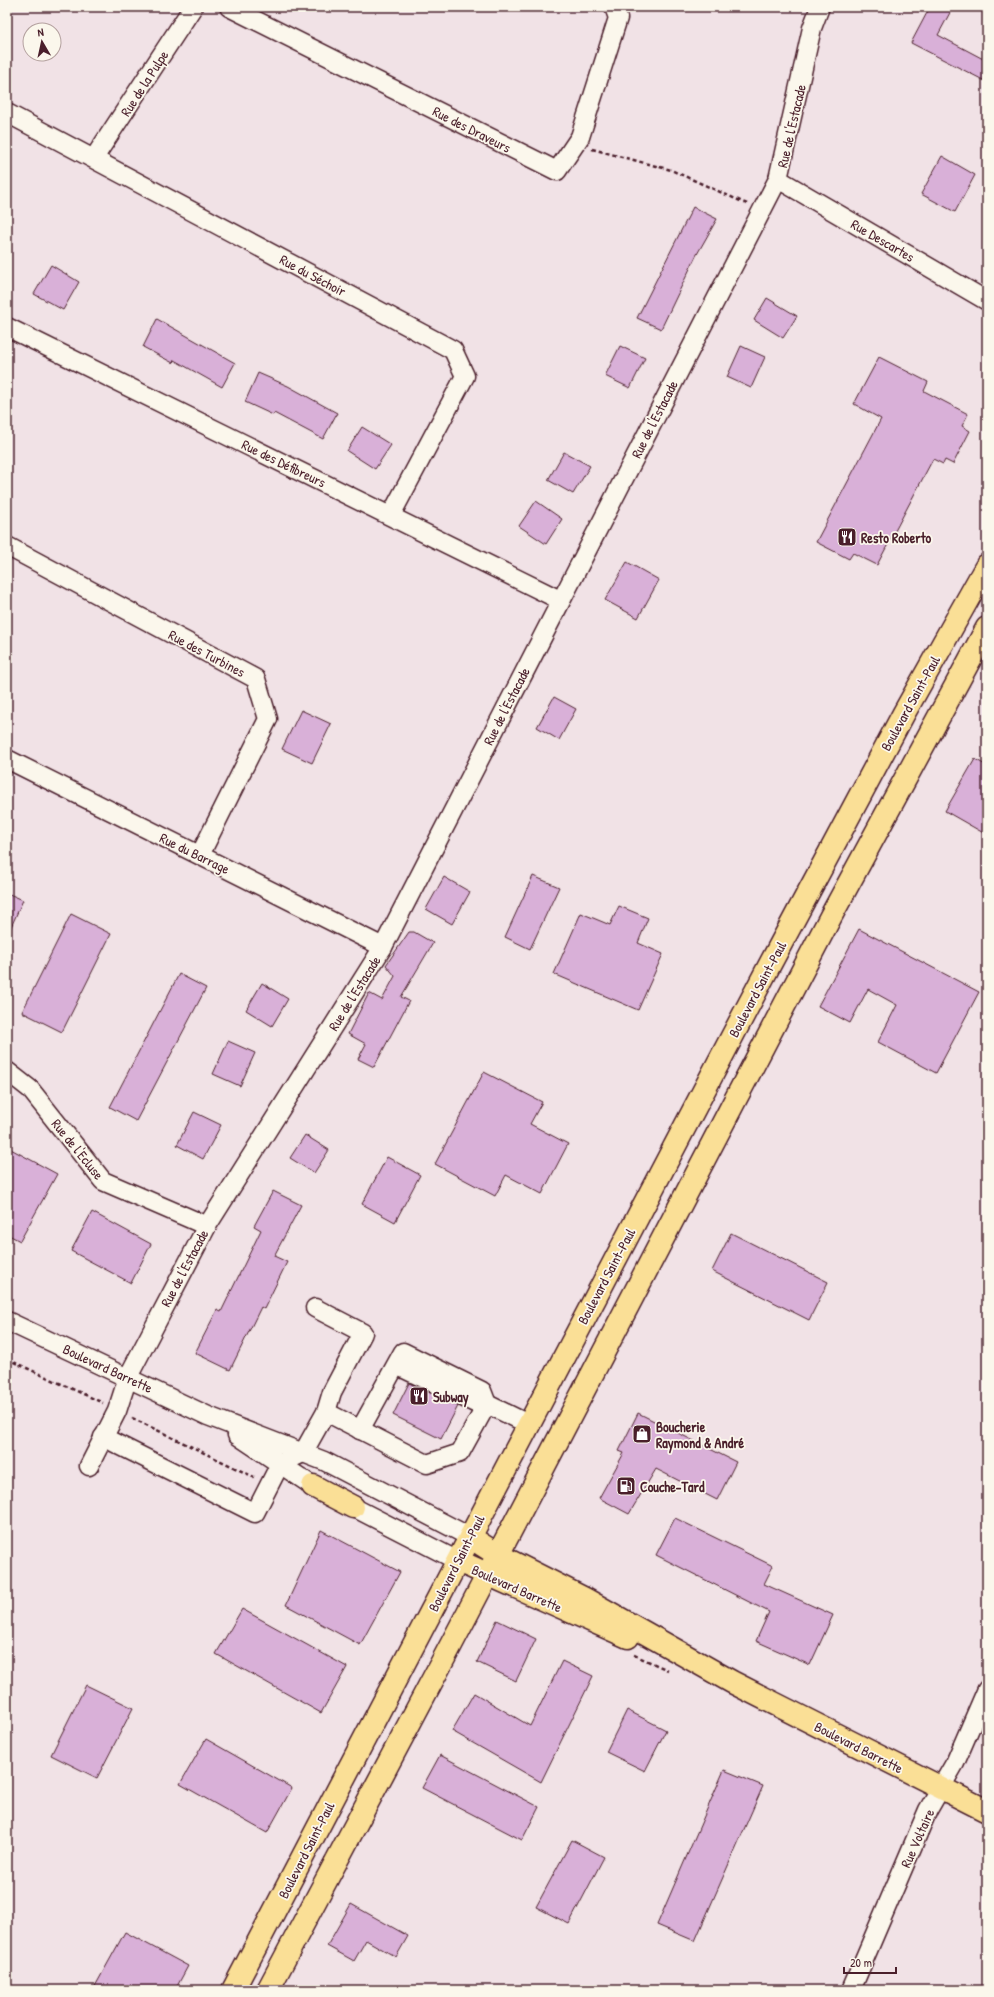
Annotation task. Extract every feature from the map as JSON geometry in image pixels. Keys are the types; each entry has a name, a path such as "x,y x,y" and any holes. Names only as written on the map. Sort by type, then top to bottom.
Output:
{"main road":[{"name":"Boulevard Saint-Paul","path":"233,1990 458,1561 528,1424 856,802 987,565"},
{"path":"268,1990 488,1574 839,902 987,628"},
{"name":"Boulevard Barrette","path":"313,1486 353,1507"},
{"name":"Boulevard Barrette","path":"470,1537 498,1554 585,1599 732,1682 987,1811"},
{"name":"Boulevard Barrette","path":"458,1561 554,1605 732,1682"}],"street":[{"name":"Rue de la Pulpe","path":"94,158 194,7"},
{"name":"Rue des Draveurs","path":"229,7 556,171 580,137 618,18 614,7"},
{"name":"Rue de l'Estacade","path":"89,1466 117,1411 128,1378 207,1226 383,946 778,179 812,28 820,7"},
{"name":"Rue du Séchoir","path":"7,113 453,350 466,376 391,515"},
{"name":"Rue Descartes","path":"778,179 987,301"},
{"name":"Rue des Défibreurs","path":"7,327 391,515 560,600"},
{"name":"Rue des Turbines","path":"7,546 256,679 268,719 200,855"},
{"name":"Rue du Barrage","path":"7,759 383,946"},
{"name":"Rue de l'Ecluse","path":"7,1071 30,1089 102,1181 207,1226"},
{"path":"103,1437 256,1513 280,1464 303,1453 326,1412 332,1392 363,1333 315,1308"},
{"name":"Boulevard Barrette","path":"7,1321 208,1416 324,1462 470,1537"},
{"path":"360,1430 403,1352 482,1391 487,1404 528,1424"},
{"path":"326,1412 426,1464 460,1453 487,1404"},
{"name":"Boulevard Barrette","path":"208,1416 313,1486"},
{"name":"Boulevard Barrette","path":"353,1507 458,1561"},
{"name":"Rue Voltaire","path":"851,1990 928,1810 955,1763 987,1689"}],"path":[{"path":"575,144 671,170 762,210"},
{"path":"7,1359 105,1404"},
{"path":"130,1417 250,1476"},
{"path":"631,1654 673,1672"}],"building":[{"path":"930,7 953,7 938,35 987,61 987,82 911,43"},
{"path":"942,156 975,175 955,212 921,194"},
{"path":"693,207 717,219 696,256 661,329 637,318"},
{"path":"51,265 79,282 63,310 34,294"},
{"path":"767,298 797,316 783,338 754,320"},
{"path":"157,319 235,363 222,387 174,360 173,363 143,347"},
{"path":"620,346 645,358 630,388 605,376"},
{"path":"741,346 765,357 751,388 727,377"},
{"path":"879,357 928,382 924,391 968,414 962,426 970,431 953,464 945,460 943,464 933,459 877,565 853,553 849,559 816,542 881,419 854,404"},
{"path":"258,373 288,386 337,413 323,439 274,413 273,415 245,402"},
{"path":"362,427 391,445 375,469 347,451"},
{"path":"564,452 590,466 573,494 548,480"},
{"path":"536,501 562,519 546,544 519,526"},
{"path":"627,562 659,580 638,618 605,600"},
{"path":"554,697 576,709 559,740 537,727"},
{"path":"301,710 331,724 312,763 282,749"},
{"path":"975,759 987,766 987,835 945,811"},
{"path":"533,876 559,887 530,949 505,937"},
{"path":"444,877 470,892 452,924 426,909"},
{"path":"7,893 23,900 7,936"},
{"path":"619,906 648,918 638,943 663,954 638,1010 554,974 581,913 610,925"},
{"path":"71,914 111,934 62,1032 22,1012"},
{"path":"859,929 979,992 936,1073 878,1042 897,1005 868,989 850,1023 818,1006"},
{"path":"409,932 414,932 433,943 401,997 409,1001 374,1067 358,1059 366,1044 348,1034 369,993 382,1000 395,976 386,965"},
{"path":"179,974 206,988 136,1121 110,1107"},
{"path":"262,983 288,999 272,1026 246,1010"},
{"path":"228,1041 255,1053 240,1086 213,1074"},
{"path":"484,1072 542,1102 530,1124 568,1144 542,1194 506,1175 495,1196 435,1164"},
{"path":"194,1112 221,1125 203,1159 177,1145"},
{"path":"305,1135 329,1150 314,1173 290,1158"},
{"path":"7,1147 57,1174 20,1241 7,1234"},
{"path":"387,1157 420,1175 395,1222 362,1204"},
{"path":"273,1191 301,1205 274,1256 287,1262 264,1309 261,1307 230,1370 195,1353 217,1310 221,1312 261,1230 254,1226"},
{"path":"92,1212 151,1244 131,1283 71,1251"},
{"path":"731,1233 828,1282 809,1320 712,1271"},
{"path":"409,1383 458,1406 441,1439 393,1415"},
{"path":"638,1413 736,1462 717,1500 656,1469 629,1514 599,1498 624,1453 619,1451"},
{"path":"675,1518 773,1566 764,1584 833,1615 810,1665 756,1641 769,1612 656,1555"},
{"path":"321,1530 400,1572 360,1645 286,1605"},
{"path":"242,1609 347,1667 321,1713 216,1654"},
{"path":"497,1620 536,1639 516,1681 477,1662"},
{"path":"562,1661 593,1676 541,1782 452,1731 474,1693 530,1726"},
{"path":"86,1685 133,1708 97,1778 51,1755"},
{"path":"627,1710 666,1730 645,1771 606,1752"},
{"path":"206,1739 292,1788 267,1833 180,1784"},
{"path":"440,1755 539,1807 522,1840 422,1788"},
{"path":"724,1770 763,1786 695,1941 657,1925"},
{"path":"572,1840 604,1857 569,1924 536,1907"},
{"path":"351,1904 408,1936 396,1957 366,1940 354,1961 327,1946"},
{"path":"125,1932 188,1966 175,1990 93,1990"}],"place":[{"name":"Resto Roberto","path":"847,537"},
{"name":"Subway","path":"419,1396"},
{"name":"Boucherie Raymond & André","path":"642,1434"},
{"name":"Couche-Tard","path":"626,1486"}]}
